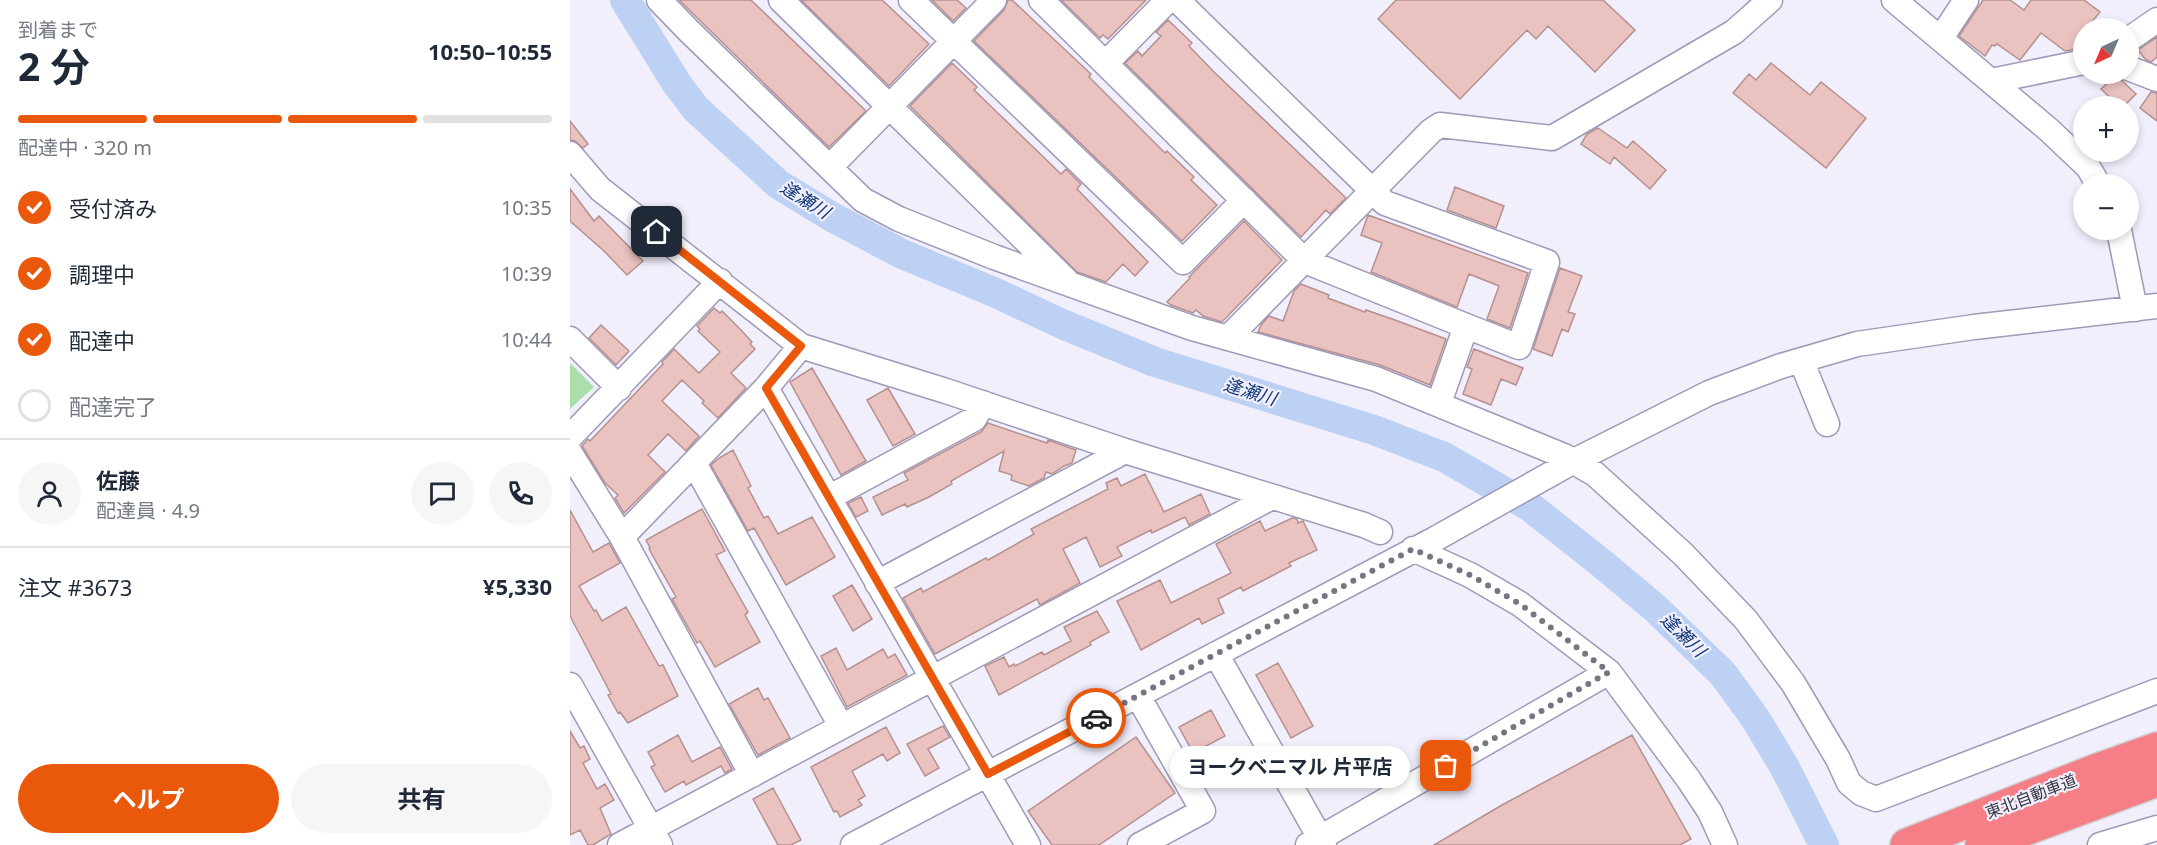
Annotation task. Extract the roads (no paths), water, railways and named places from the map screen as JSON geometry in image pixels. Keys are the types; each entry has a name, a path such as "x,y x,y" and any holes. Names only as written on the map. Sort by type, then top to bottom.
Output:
{"highway":[{"name":"東北自動車道","path":"1907,845 2157,749"},
{"name":"東北自動車道","path":"1982,845 2157,780"}],"street":[{"path":"659,0 863,200 899,219 994,257 1192,328 1376,379 1439,403 1595,474 1683,554 1746,620 1793,683 1838,759 1849,783 1861,793 1876,799 2157,692"},
{"path":"781,0 1072,286"},
{"path":"911,0 1183,262 1244,200"},
{"path":"830,166 994,0"},
{"path":"1041,0 1305,261 1519,347 1547,262 1385,203 1177,0"},
{"path":"1106,63 1168,0"},
{"path":"1228,338 1371,191 1440,124 1552,138 1734,32 1770,0"},
{"path":"1894,0 2049,130 2088,167 2092,174"},
{"path":"1941,38 1966,0"},
{"path":"2139,32 2157,20"},
{"path":"1991,81 2073,64"},
{"path":"2139,72 2157,79"},
{"path":"570,154 600,189 801,346 1380,532"},
{"path":"853,845 1435,539 1570,464 1709,393 1801,360 1857,344 1974,327 2146,307 2123,240"},
{"path":"570,437 720,281"},
{"path":"1439,403 1466,326"},
{"path":"570,339 619,388"},
{"path":"622,537 766,388 801,346"},
{"path":"1801,360 1827,424"},
{"path":"766,388 1028,845"},
{"path":"830,497 974,419 982,404"},
{"path":"877,583 1125,451"},
{"path":"570,453 622,537 752,775"},
{"path":"694,463 841,726"},
{"path":"620,845 656,837 752,775 1272,497"},
{"path":"1413,549 1470,575 1520,604 1609,672 1689,780 1710,812 1725,845"},
{"path":"1216,654 1317,843 1609,672"},
{"path":"570,685 656,837"},
{"path":"1138,696 1203,812 1140,845"},
{"path":"2100,845 2157,828"}],"waterway":[{"name":"逢瀬川","path":"625,0 677,84 696,109 778,184 832,217 902,254 1155,362 1374,430 1444,457 1529,506 1655,608 1723,674 1755,718 1784,766 1824,845"}],"place":[{"name":"ヨークベニマル 片平店","path":"1446,766"}]}
